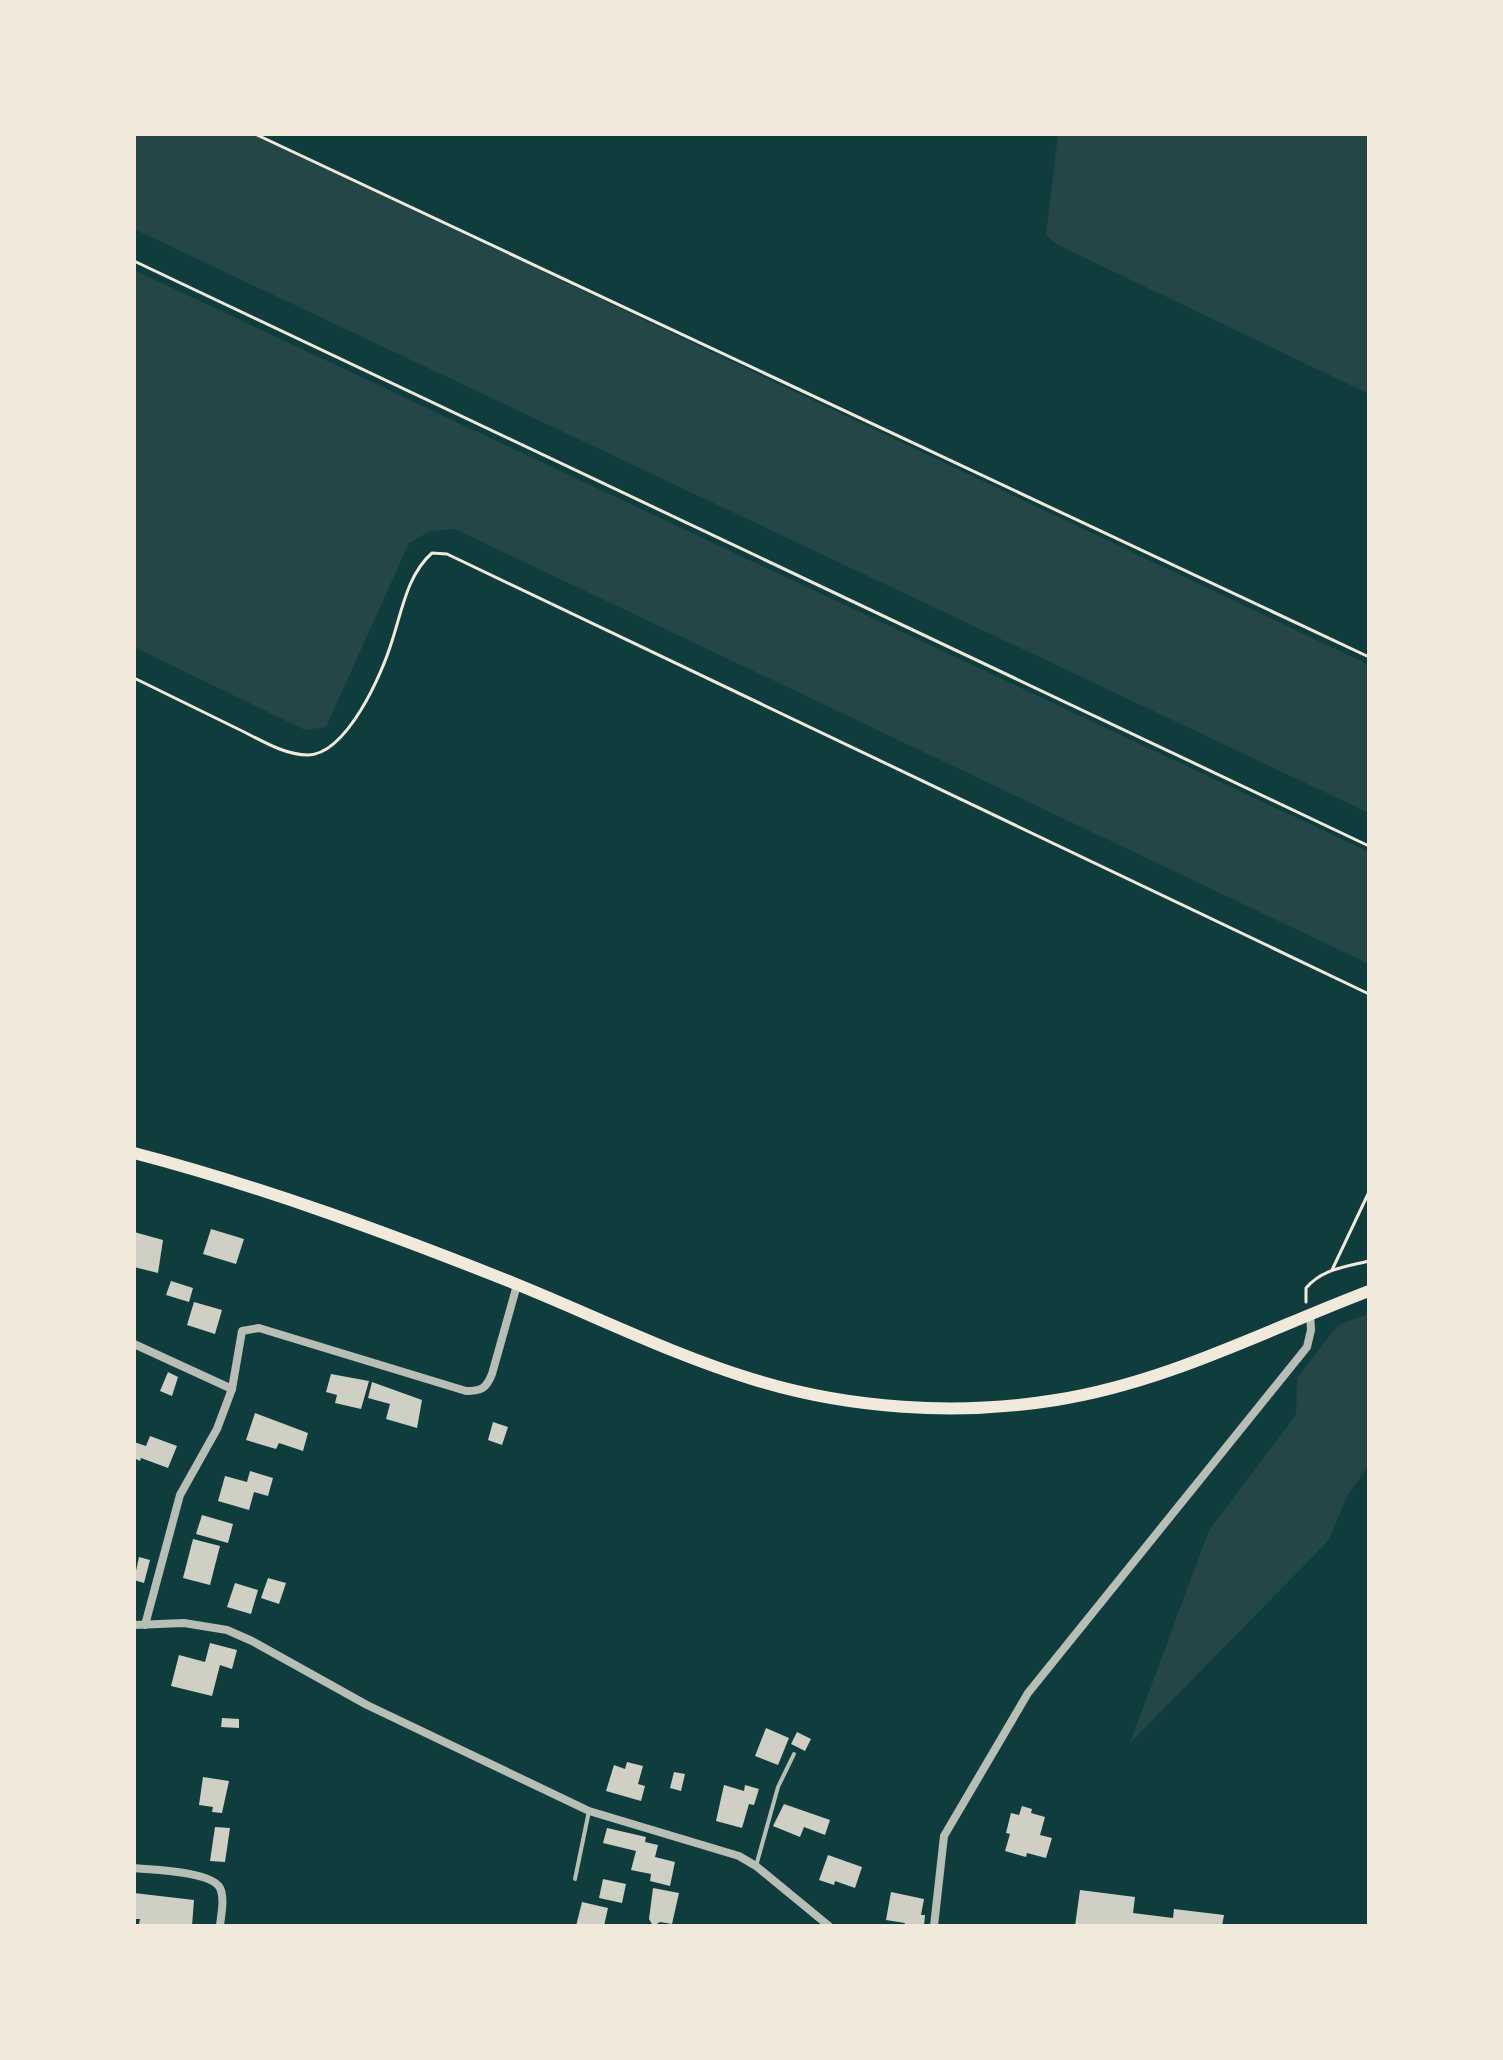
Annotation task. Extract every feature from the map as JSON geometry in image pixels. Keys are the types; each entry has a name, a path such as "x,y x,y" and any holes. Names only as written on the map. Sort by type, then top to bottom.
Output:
{"main road":[{"path":"134,1153 188,1167 357,1222 675,1351 754,1379 837,1399 908,1407 980,1408 1056,1400 1129,1385 1203,1359 1369,1291"}],"street":[{"path":"145,1625 180,1495 217,1429 232,1389 242,1331 259,1328 466,1391 481,1391 492,1374 517,1285"},
{"path":"934,1926 944,1836 1028,1693 1307,1347 1311,1330 1310,1314"},
{"path":"134,1344 232,1389"},
{"path":"134,1625 184,1623 227,1630 367,1705 589,1811 739,1856 756,1866 829,1926"},
{"path":"134,1868 204,1876 215,1881 223,1900 220,1926"}],"lane":[{"path":"756,1866 778,1787 794,1754"},
{"path":"575,1879 589,1811"}],"path":[{"path":"255,134 1369,657"},
{"path":"134,261 1369,846"},
{"path":"134,678 281,749 309,755 331,747 354,724 390,646 407,592 420,564 432,553 447,554 1369,994"},
{"path":"1332,1270 1369,1192"},
{"path":"1310,1314 1304,1297 1306,1288 1315,1277 1369,1261"}],"shaded area":[{"path":"134,134 254,134 1369,665 1369,813 134,229"},
{"path":"1058,134 1369,134 1369,394 1056,244 1046,235"},
{"path":"134,270 1369,852 1369,964 455,529 430,531 409,543 326,727 305,730 134,647"},
{"path":"1369,1314 1369,1465 1347,1496 1329,1540 1130,1743 1209,1530 1296,1415 1297,1378 1338,1325"}],"building":[{"path":"211,1229 244,1239 236,1264 203,1254"},
{"path":"134,1232 163,1240 158,1273 134,1267"},
{"path":"171,1281 193,1288 189,1302 166,1295"},
{"path":"194,1302 222,1310 215,1334 187,1325"},
{"path":"168,1372 178,1377 172,1396 160,1391"},
{"path":"331,1374 369,1381 361,1409 335,1403 337,1395 326,1392"},
{"path":"372,1382 422,1400 417,1428 386,1419 390,1404 368,1398"},
{"path":"255,1413 308,1433 303,1451 279,1443 276,1449 246,1440"},
{"path":"493,1422 508,1427 502,1445 488,1440"},
{"path":"150,1436 177,1446 168,1468 134,1458 134,1442 146,1446"},
{"path":"250,1471 273,1478 268,1496 254,1492 249,1510 218,1501 225,1476 247,1482"},
{"path":"202,1515 233,1524 228,1543 196,1534"},
{"path":"193,1539 220,1546 210,1585 183,1578"},
{"path":"139,1557 150,1560 144,1583 134,1580"},
{"path":"268,1578 286,1583 279,1604 261,1598"},
{"path":"235,1583 258,1590 251,1614 227,1607"},
{"path":"210,1643 237,1650 232,1669 220,1665 212,1696 171,1686 179,1655 205,1662"},
{"path":"222,1718 239,1719 239,1728 221,1727"},
{"path":"766,1728 789,1738 778,1765 755,1756"},
{"path":"797,1732 811,1739 805,1751 791,1744"},
{"path":"627,1762 643,1766 638,1784 645,1786 641,1801 606,1791 614,1765 625,1769"},
{"path":"674,1772 685,1774 681,1791 670,1788"},
{"path":"203,1777 229,1781 222,1813 212,1812 213,1807 199,1805"},
{"path":"724,1785 744,1791 745,1785 759,1789 754,1805 749,1804 742,1828 716,1821"},
{"path":"784,1804 830,1820 825,1835 804,1827 800,1837 773,1826"},
{"path":"1022,1806 1032,1809 1031,1813 1045,1817 1040,1835 1052,1838 1046,1858 1005,1851 1011,1813 1019,1815"},
{"path":"215,1827 230,1828 225,1862 210,1861"},
{"path":"607,1828 646,1837 645,1842 658,1845 655,1857 675,1862 670,1886 650,1881 651,1874 631,1870 636,1851 603,1843"},
{"path":"828,1855 862,1867 855,1888 835,1881 834,1885 819,1880"},
{"path":"603,1879 626,1884 622,1903 599,1898"},
{"path":"653,1888 679,1893 672,1924 660,1922 653,1926 649,1919"},
{"path":"1080,1890 1135,1897 1133,1913 1173,1918 1174,1909 1224,1915 1222,1926 1075,1926"},
{"path":"891,1892 924,1899 921,1915 925,1915 924,1926 904,1926 905,1923 886,1920"},
{"path":"134,1893 194,1900 192,1926 139,1924 140,1919 134,1919"},
{"path":"582,1902 608,1908 604,1926 576,1926"}]}
